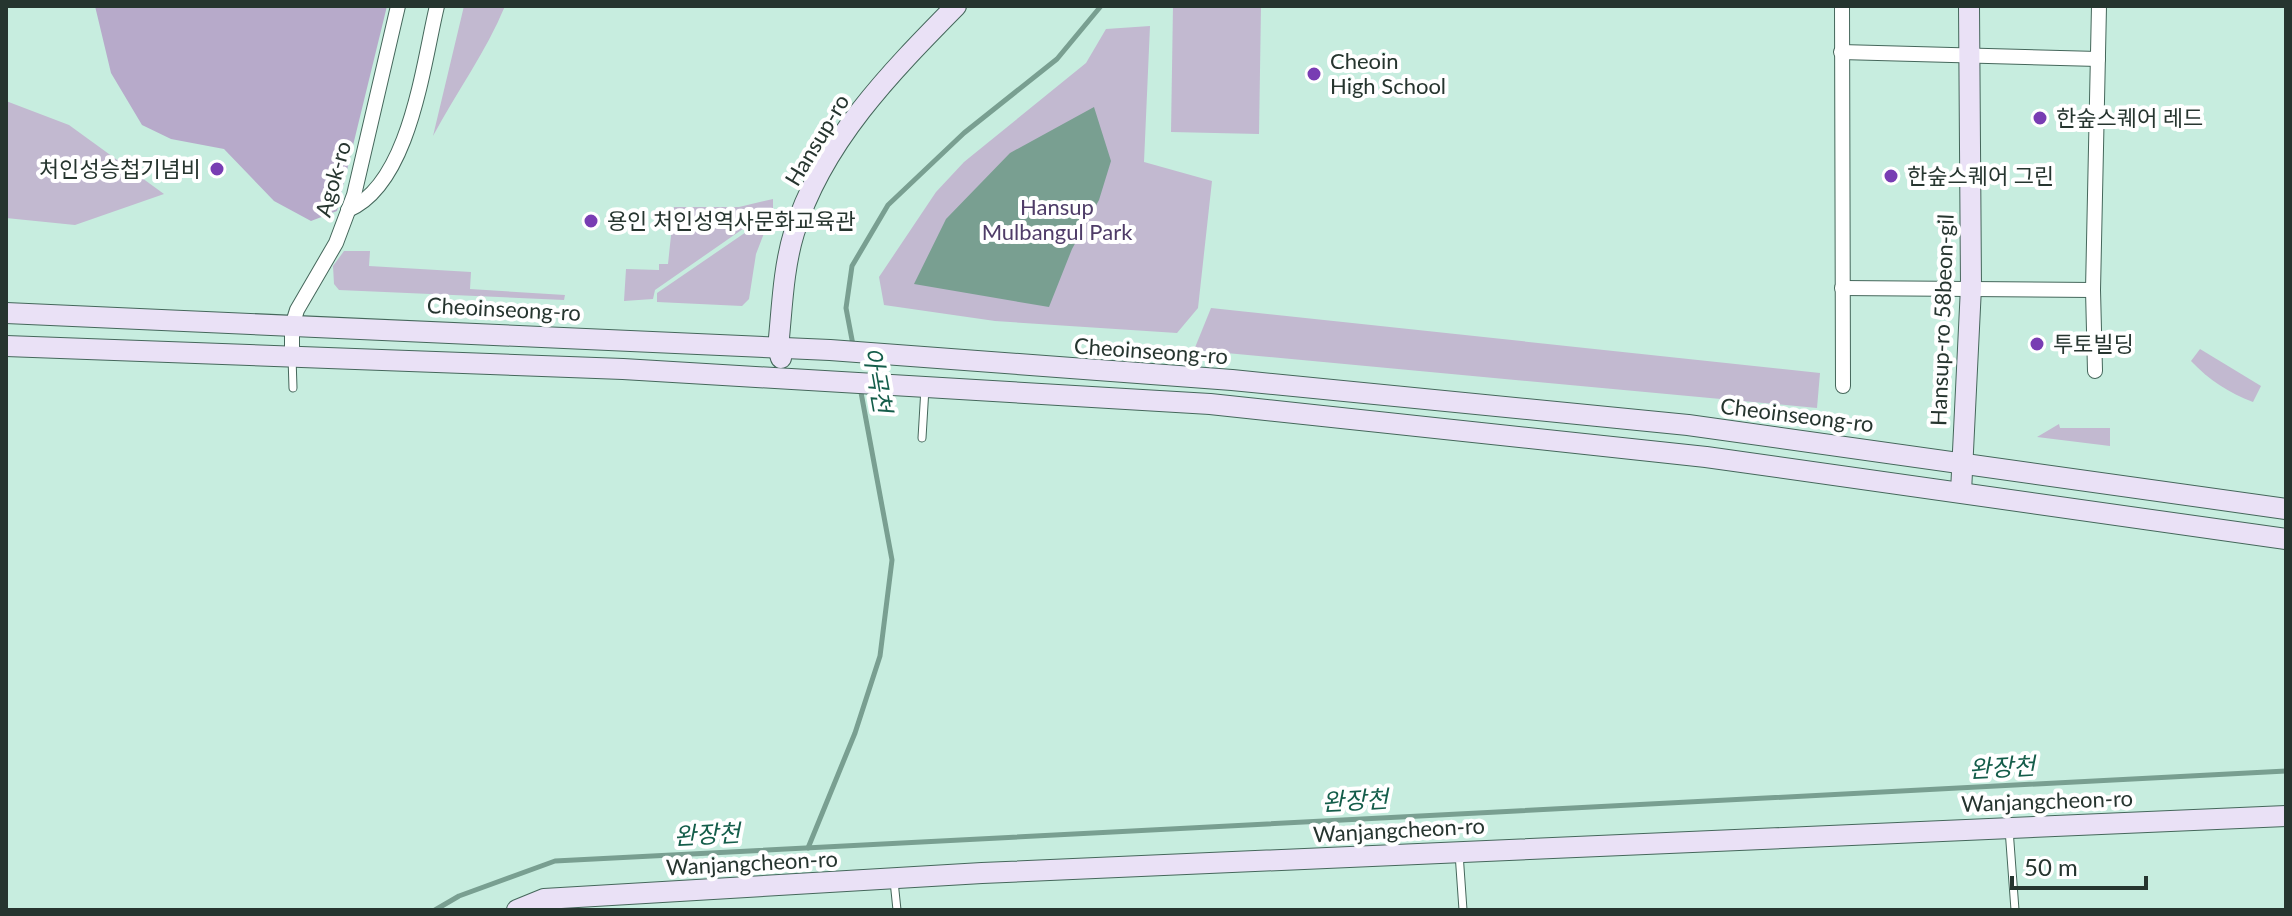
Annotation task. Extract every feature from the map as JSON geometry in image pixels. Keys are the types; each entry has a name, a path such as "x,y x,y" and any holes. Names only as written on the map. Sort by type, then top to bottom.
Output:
{"main road":[{"name":"Hansup-ro","path":"786,377 778,348 788,260 811,192 835,148 878,88 956,6"},
{"name":"Hansup-ro 58beon-gil","path":"1961,492 1971,287 1969,6"},
{"name":"Cheoinseong-ro","path":"6,313 830,350 1232,380 1688,425 2286,509"},
{"path":"6,346 786,377 1210,404 1366,418 1706,457 2286,539"},
{"name":"Wanjangcheon-ro","path":"517,910 544,899 894,879 1459,851 2286,816"}],"street":[{"name":"Agok-ro","path":"292,355 292,326 336,243 348,210 398,6"},
{"path":"348,210 360,205 383,182 407,133 437,6"},
{"path":"1842,6 1843,386"},
{"path":"2095,371 2093,290 2099,6"},
{"path":"1841,52 2098,59"},
{"path":"1842,288 2093,290"}],"lane":[{"path":"292,355 293,388"},
{"path":"915,385 922,438"},
{"path":"2009,827 2015,910"},
{"path":"1459,851 1463,910"},
{"path":"894,879 897,910"}],"green space":[{"path":"464,6 505,6 433,136"},
{"path":"1173,6 1261,6 1259,134 1171,132"},
{"name":"Hansup Mulbangul Park","path":"1150,26 1144,162 1212,181 1198,308 1177,333 995,321 884,305 879,277 936,192 964,162 1086,63 1106,29"},
{"path":"6,101 69,125 164,194 75,225 6,218"},
{"path":"773,199 773,208 655,290 653,299 624,301 626,269 659,270 659,264 668,264 674,207 739,207"},
{"path":"771,215 756,254 749,299 742,306 657,302 657,293"},
{"path":"344,251 370,251 369,266 471,272 470,289 565,295 564,300 339,290 334,284 333,266"},
{"path":"1211,308 1820,373 1817,408 1194,350"},
{"path":"2200,349 2261,386 2253,402 2220,385 2191,361"},
{"path":"2059,424 2060,428 2110,428 2110,446 2037,437"}],"shaded area":[{"path":"95,6 387,6 337,211 311,221 274,201 224,149 171,139 142,125 111,73"},
{"path":"1094,107 1111,161 1099,200 1072,249 1049,307 914,284 946,219 1010,153"}],"waterway":[{"name":"아곡천","path":"853,345 846,308 852,266 888,205 964,133 1057,59 1101,6"},
{"name":"아곡천","path":"808,848 855,733 880,656 892,560 860,387"},
{"name":"완장천","path":"435,910 459,896 555,861 2286,771"}],"place":[{"name":"Cheoin High School","path":"1314,74"},
{"name":"한숲스퀘어 레드","path":"2040,118"},
{"name":"처인성승첩기념비","path":"217,169"},
{"name":"한숲스퀘어 그린","path":"1891,176"},
{"name":"용인 처인성역사문화교육관","path":"591,221"},
{"name":"투토빌딩","path":"2037,344"}]}
